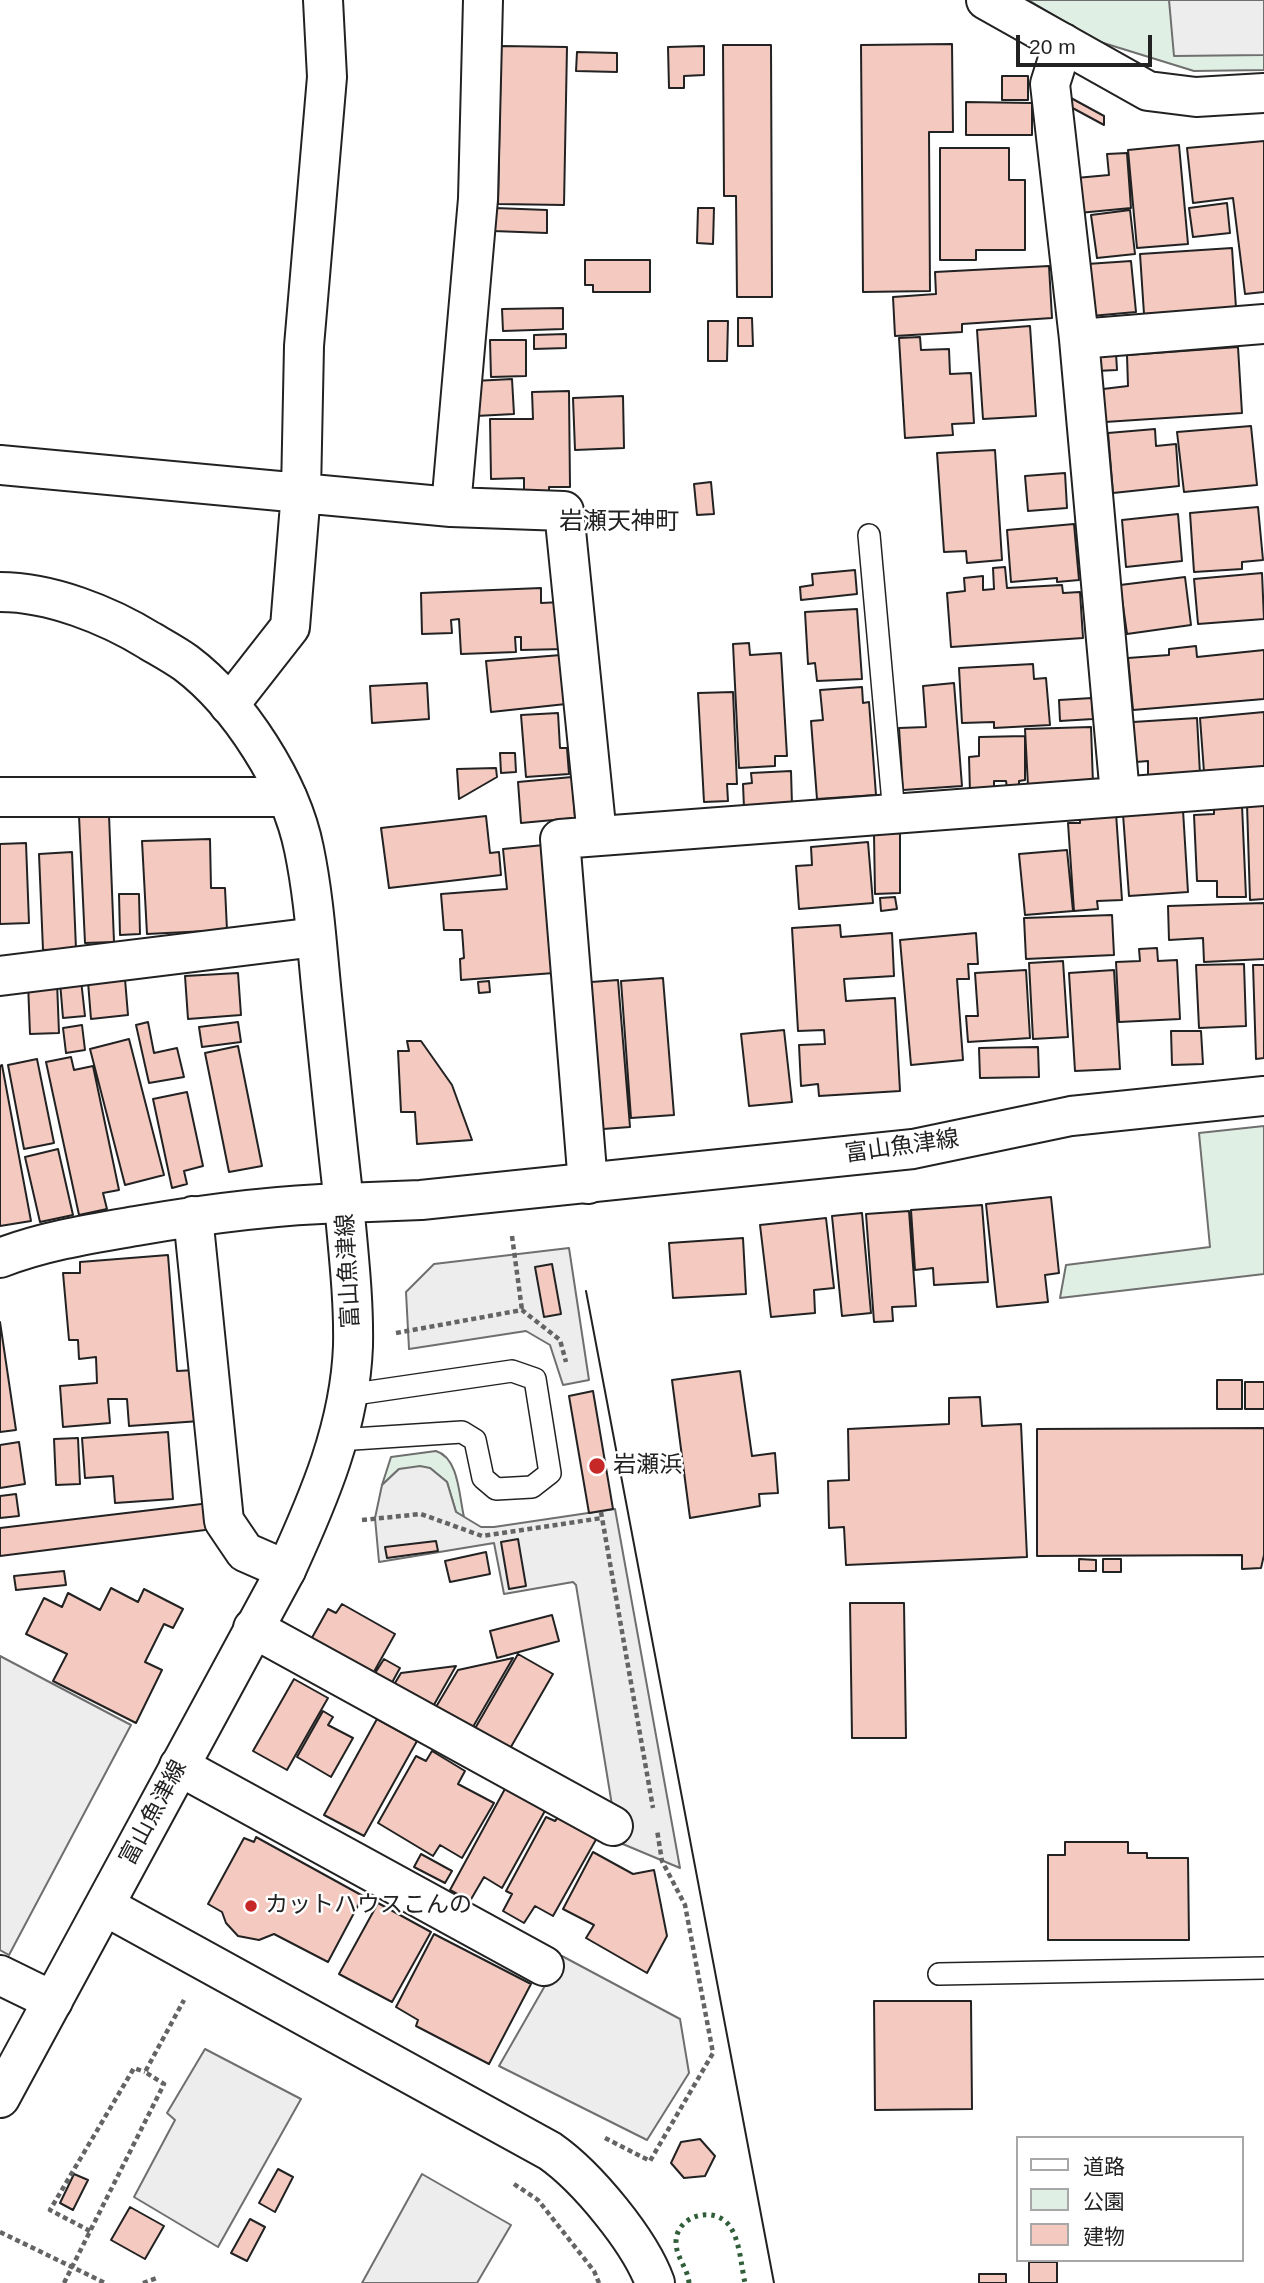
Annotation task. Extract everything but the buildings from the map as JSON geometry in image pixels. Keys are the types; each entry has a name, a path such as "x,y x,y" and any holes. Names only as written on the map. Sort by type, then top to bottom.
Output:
{"street":[{"path":"229,705 290,627 301,492 304,346 327,77 323,0"},
{"path":"451,507 478,199 482,0"},
{"path":"986,0 1148,91 1196,97 1264,93"},
{"path":"1063,43 1049,84 1079,339 1121,795"},
{"path":"1079,339 1264,324"},
{"path":"0,465 451,507 564,511 597,835"},
{"path":"0,592 14,592 93,611 124,624 187,664 229,705 268,762 287,797 304,847 344,1203 290,1204 193,1216 40,1242 0,1258"},
{"path":"588,1184 559,839 1264,786"},
{"path":"0,797 287,797"},
{"path":"0,976 316,937"},
{"name":"富山魚津線","path":"0,2098 286,1570 321,1495 348,1395 353,1347 352,1288 344,1203 421,1200 913,1149 1092,1113 1264,1096"},
{"path":"193,1216 224,1521 245,1552 286,1570"},
{"path":"253,1628 614,1826"},
{"path":"179,1766 544,1966"},
{"path":"105,1906 550,2151 567,2164 617,2218 655,2283"},
{"path":"0,1975 52,2001"}],"lane":[{"path":"869,535 894,814"},
{"path":"338,1440 463,1432 475,1440 483,1478 496,1489 532,1487 550,1473 535,1379 524,1373 512,1371 348,1395"},
{"path":"939,1974 1264,1968"}],"path":[{"path":"512,1236 522,1310 560,1340 570,1373"},
{"path":"396,1333 522,1310"},
{"path":"362,1520 421,1514 482,1536 602,1515 662,1861 685,1905 713,2053 650,2161 598,2134"},
{"path":"173,1993 196,2007"},
{"path":"145,2072 184,2000"},
{"path":"64,2283 71,2268 90,2231 163,2084 134,2068 50,2210 90,2231"},
{"path":"510,2181 538,2200 594,2271 599,2283"},
{"path":"0,2232 105,2283"},
{"path":"143,2283 158,2278"}],"green space":[{"path":"1028,0 1264,0 1264,70 1194,71 1097,41"},
{"path":"1264,1126 1264,1274 1060,1298 1066,1265 1210,1247 1199,1133"},
{"path":"436,1451 444,1455 454,1469 464,1517 456,1512 447,1482 430,1468 399,1469 382,1485 391,1457"}],"shaded area":[{"path":"1169,0 1264,0 1264,55 1174,56"},
{"path":"569,1248 589,1380 563,1385 550,1345 526,1331 409,1349 406,1292 434,1264"},
{"path":"420,1466 430,1468 447,1482 456,1512 481,1527 615,1509 680,1868 618,1842 576,1585 573,1582 504,1594 494,1543 379,1562 375,1518 382,1485 399,1469"},
{"path":"0,1656 131,1725 9,1955 0,1950"},
{"path":"562,1956 680,2019 689,2073 647,2140 499,2066"},
{"path":"205,2049 301,2099 218,2247 134,2197 175,2120 167,2113"},
{"path":"422,2174 511,2225 477,2283 362,2283"}],"tram line":[{"path":"586,1291 774,2283"}],"hedge":[{"path":"689,2283 677,2248 678,2233 689,2220 705,2215 722,2219 733,2231 745,2283"}],"place":[{"name":"岩瀬浜","path":"597,1466"},
{"name":"カットハウスこんの","path":"251,1906"}],"district":[{"name":"岩瀬天神町","path":"619,522"}]}
